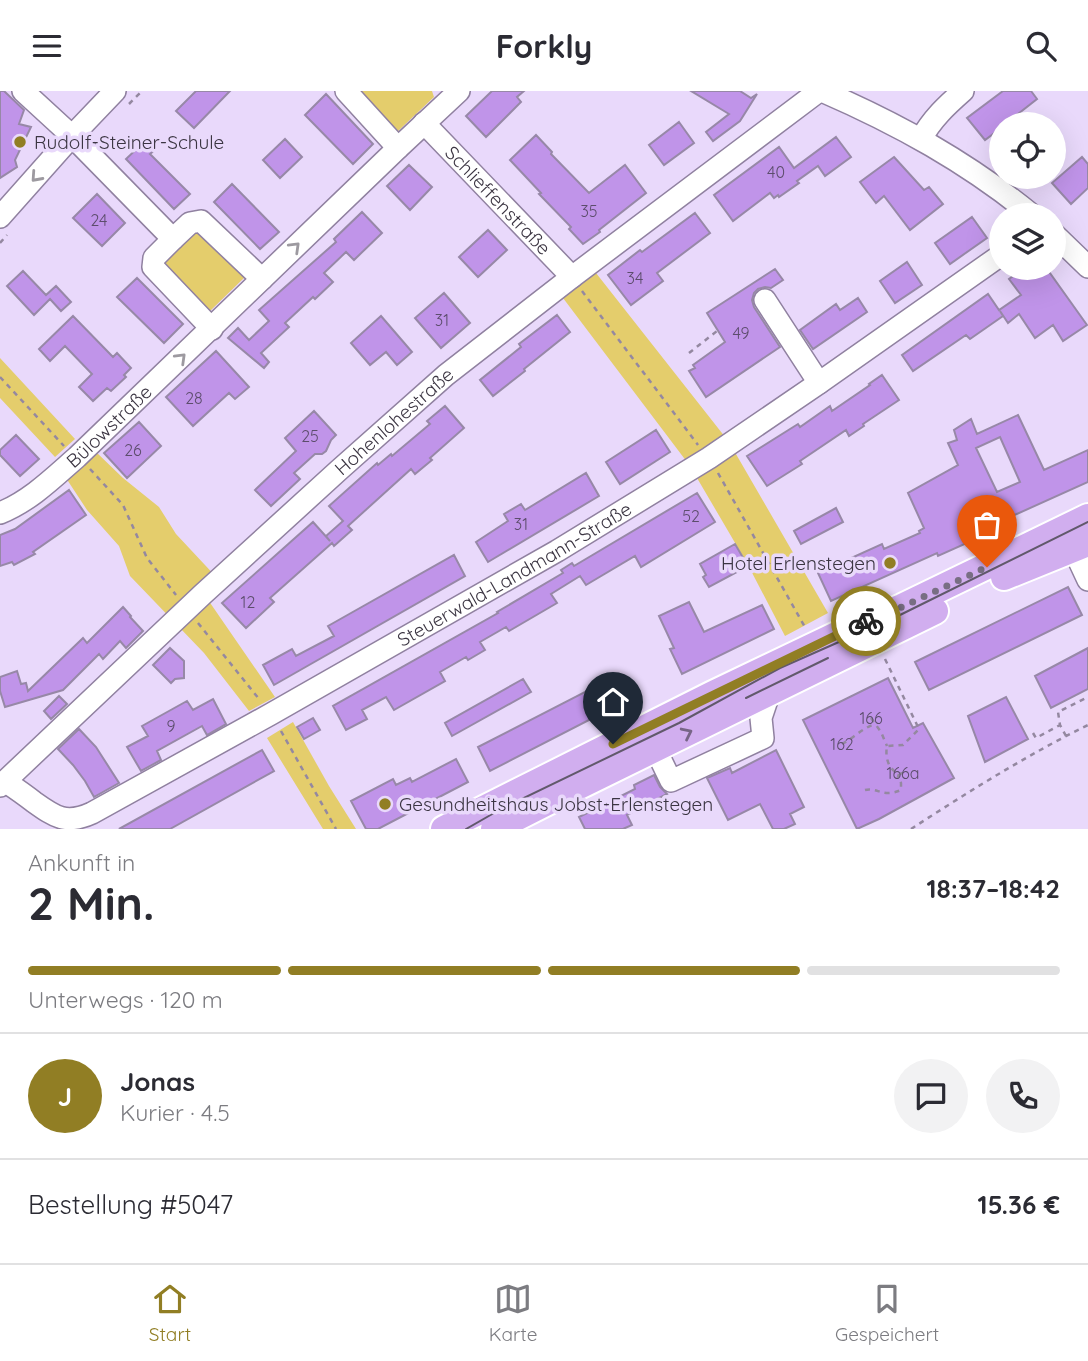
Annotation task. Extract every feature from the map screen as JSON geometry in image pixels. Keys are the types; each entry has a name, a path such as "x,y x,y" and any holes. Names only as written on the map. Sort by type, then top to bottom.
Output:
{"main road":[{"path":"554,786 655,748 770,691 860,640 902,607 1088,517"},
{"path":"444,829 500,818 554,786 860,640 1081,545"}],"street":[{"path":"23,91 72,136 173,239"},
{"path":"0,217 115,91"},
{"path":"346,91 398,148"},
{"path":"820,91 875,114 921,139 1015,203"},
{"name":"Hohenlohestraße","path":"3,784 187,609 446,375 820,91"},
{"path":"921,139 931,122 963,91"},
{"name":"Bülowstraße","path":"4,505 30,497 78,457 424,123 449,94"},
{"name":"Schlieffenstraße","path":"424,123 572,277"},
{"path":"212,329 153,267 154,258 173,239 190,223 201,221 262,279"},
{"path":"1066,246 1088,267"},
{"name":"Steuerwald-Landmann-Straße","path":"3,784 53,816 79,819 271,714 556,551 709,458 989,263"},
{"path":"765,300 820,383"},
{"path":"1081,545 1088,580"},
{"path":"655,748 671,781 763,738 761,718 770,691"}],"path":[{"path":"572,277 709,458"},
{"path":"689,353 717,331"},
{"path":"0,377 63,445 107,486"},
{"path":"720,477 803,622"},
{"path":"860,640 919,729 903,744 887,745"},
{"path":"1066,736 1060,725 1058,712 1088,697"},
{"path":"271,714 336,829"},
{"path":"865,790 872,789 883,794 897,792 902,786 901,773 892,770 887,761 887,745 871,718"},
{"path":"842,744 876,724"},
{"path":"1033,733 1036,738 1060,725"},
{"path":"911,829 1088,725"}],"shaded area":[{"path":"354,91 432,91 434,97 396,133"},
{"path":"192,226 245,277 209,312 158,260"},
{"path":"596,273 729,442 828,613 785,636 748,565 690,466 563,298"},
{"path":"0,358 75,439 55,457 0,398"},
{"path":"94,450 159,507 176,534 219,580 204,594 275,697 249,711 204,653 130,576 119,546 87,510 66,478"},
{"path":"293,722 356,829 323,829 267,738"}],"building":[{"path":"0,91 4,91 24,110 19,124 31,127 15,160 17,167 0,178"},
{"path":"196,91 230,91 194,128 176,111"},
{"path":"492,91 524,91 517,97 521,102 486,137 466,116"},
{"path":"691,91 740,91 751,98 757,94 740,121 713,141 706,132 729,114"},
{"path":"1003,91 1031,91 1037,99 1020,112 989,112 989,137 985,140 967,118"},
{"path":"326,94 373,144 353,164 305,115"},
{"path":"679,122 694,143 664,165 649,145"},
{"path":"536,135 589,193 625,165 646,193 583,244 510,160"},
{"path":"836,137 851,157 825,176 818,166 779,197 778,195 774,198 770,193 733,221 714,195 779,147 794,168"},
{"path":"285,139 302,157 280,178 263,160"},
{"path":"146,140 156,149 150,154 190,194 174,209 126,159"},
{"path":"894,157 924,190 929,187 943,204 910,230 884,196 876,203 860,182"},
{"path":"1082,157 1088,164 1088,188 1071,204 1057,189 1066,189 1066,171"},
{"path":"409,165 432,187 410,210 387,186"},
{"path":"232,184 279,232 260,249 214,202"},
{"path":"97,194 125,223 102,246 73,218"},
{"path":"362,212 382,233 354,260 346,252 324,273 333,282 285,323 289,327 261,353 269,362 264,368 228,338 238,328 249,340 269,321 259,310 336,242 334,239"},
{"path":"695,213 710,233 657,273 663,281 631,305 608,275"},
{"path":"972,217 987,238 950,264 935,243"},
{"path":"488,230 507,250 478,277 459,257"},
{"path":"907,262 922,285 895,303 880,281"},
{"path":"775,269 783,280 771,288 758,289 752,300 780,347 706,397 689,371 695,368 693,365 725,342 707,313"},
{"path":"23,271 46,295 56,286 71,302 61,311 50,299 34,315 7,286"},
{"path":"137,278 183,324 164,343 117,297"},
{"path":"1010,280 1055,280 1087,325 1063,341 1053,325 1035,338 1019,314 1008,323 1000,311 1003,316 970,339 966,335 913,371 902,355 988,294 999,310 1021,295"},
{"path":"444,293 470,323 441,348 415,318"},
{"path":"858,298 867,312 813,349 800,330 836,304 840,310"},
{"path":"557,315 570,332 493,396 480,380 521,347 519,344"},
{"path":"73,316 113,357 117,353 131,368 124,375 126,377 111,391 107,388 93,401 79,387 92,374 65,346 50,361 39,349"},
{"path":"381,316 412,352 397,365 386,352 370,365 351,343"},
{"path":"216,351 249,387 235,399 229,393 193,426 166,397"},
{"path":"882,375 899,400 849,436 846,430 800,461 802,464 767,486 747,456 798,424 800,427 830,406 832,411"},
{"path":"445,406 464,428 430,458 432,460 415,474 411,469 348,526 352,530 334,546 332,543 270,598 274,602 246,628 222,603 313,522 330,541 326,536 343,521 329,506 377,463 378,465 391,454 392,456 430,424 427,421"},
{"path":"314,411 336,435 326,451 315,454 294,473 300,479 271,506 255,490 296,451 285,438"},
{"path":"1018,415 1044,470 1088,450 1088,482 999,522 998,529 938,556 937,553 831,601 818,573 882,544 884,549 920,533 924,528 908,493 958,465 948,443 957,440 954,430 971,419 977,434","holes":["1000,437 1020,482 997,492 976,448"]},
{"path":"139,422 161,446 127,478 104,453"},
{"path":"656,430 670,452 620,484 606,462"},
{"path":"16,435 39,459 20,476 0,455 0,450"},
{"path":"586,473 599,496 488,562 476,542 508,521 504,514 521,504 525,510"},
{"path":"69,490 86,515 33,552 35,554 14,565 12,562 0,566 0,535 15,529"},
{"path":"697,493 715,522 641,567 635,556 586,585 580,576 551,594 557,603 509,631 506,627 480,642 485,650 440,672 445,681 394,710 386,697 362,710 367,719 346,730 333,706 498,613 563,573 561,570 572,563 574,566"},
{"path":"836,508 843,522 801,544 794,531"},
{"path":"735,544 748,566 709,587 700,564"},
{"path":"454,555 465,576 274,685 263,665 292,649 296,656 334,636 328,626"},
{"path":"1068,587 1082,615 929,690 915,662"},
{"path":"689,602 704,632 762,605 774,629 682,674 670,649 674,648 659,616"},
{"path":"123,607 143,631 126,648 120,641 103,659 99,654 63,690 5,707 0,691 0,677 17,671 21,684 26,683 28,691 83,638 87,643"},
{"path":"170,648 184,661 184,678 175,679 171,683 153,665"},
{"path":"1088,648 1088,689 1051,708 1035,676"},
{"path":"612,678 624,702 490,771 478,747"},
{"path":"888,678 913,728 923,723 954,778 857,829 803,720"},
{"path":"523,679 531,692 452,736 445,723"},
{"path":"59,696 67,704 51,719 44,711"},
{"path":"1006,697 1028,739 985,762 968,716"},
{"path":"213,699 226,724 207,735 202,726 157,751 161,760 141,771 127,747 148,736 142,726 187,701 193,710"},
{"path":"313,718 320,730 304,739 297,727"},
{"path":"79,729 96,747 119,783 94,797 73,765 58,749"},
{"path":"262,750 274,771 170,829 119,829"},
{"path":"776,750 804,807 790,814 795,824 784,829 773,829 760,804 728,820 707,778 730,768 732,773"},
{"path":"456,759 468,782 378,829 366,829 351,801 393,779 396,785 410,778 412,782"},
{"path":"654,775 667,794 627,815 632,825 623,829 585,829 579,817 635,789 634,785"}],"tram line":[{"path":"466,829 501,809 679,723 780,668 900,615 1088,522"},
{"path":"746,698 828,658"}],"way so far":[{"path":"866,621 987,567"}],"place":[{"name":"Rudolf-Steiner-Schule","path":"20,142"},
{"name":"Hotel Erlenstegen","path":"890,563"},
{"name":"Gesundheitshaus Jobst-Erlenstegen","path":"385,804"}],"route":[{"path":"613,744 866,621"}]}
